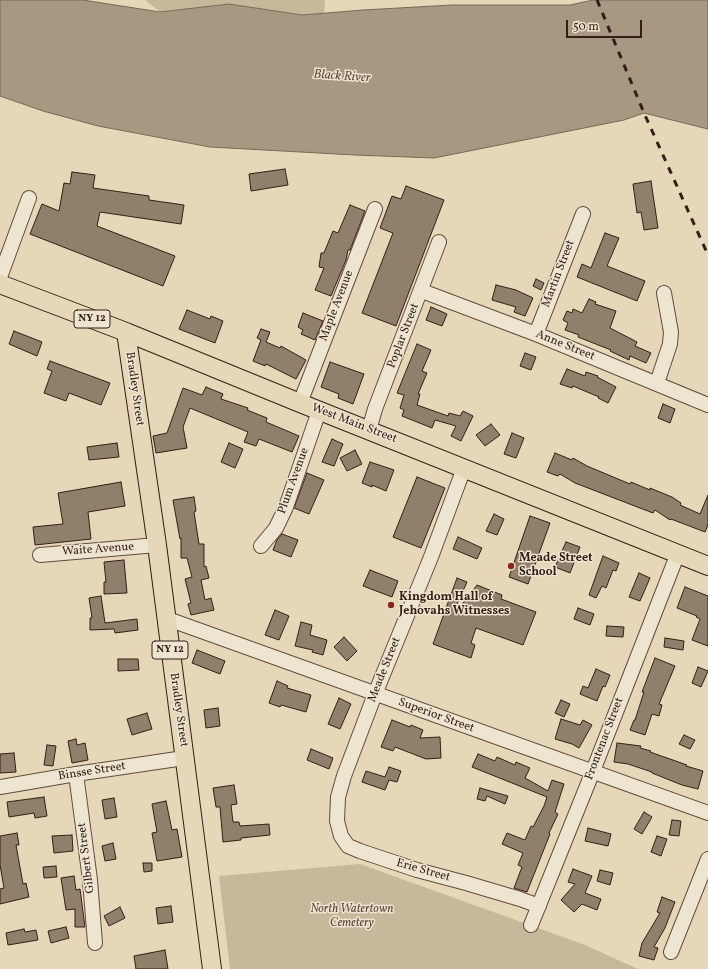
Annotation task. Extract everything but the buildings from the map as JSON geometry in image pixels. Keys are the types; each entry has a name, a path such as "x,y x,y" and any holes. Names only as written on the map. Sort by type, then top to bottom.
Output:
{"main road":[{"name":"West Main Street","path":"0,284 126,332 319,411 708,566"},
{"name":"Bradley Street","path":"126,332 156,545 212,969"}],"street":[{"path":"0,277 29,198"},
{"name":"Maple Avenue","path":"300,403 375,209"},
{"name":"Martin Street","path":"536,334 583,214"},
{"name":"Poplar Street","path":"369,430 375,409 422,290 439,242"},
{"name":"Anne Street","path":"422,290 536,334 708,405"},
{"path":"657,383 670,344 671,332 664,293"},
{"name":"Plum Avenue","path":"261,546 276,528 286,507 319,411"},
{"name":"Meade Street","path":"338,807 338,797 344,776 375,694 431,557 464,468"},
{"name":"Waite Avenue","path":"40,555 156,545"},
{"name":"Frontenac Street","path":"531,925 678,553"},
{"name":"Superior Street","path":"165,618 708,813"},
{"name":"Binsse Street","path":"0,787 184,758"},
{"name":"Gilbert Street","path":"76,774 90,880 95,943"},
{"name":"Erie Street","path":"338,807 337,821 341,836 348,846 417,870 466,883 539,906"},
{"path":"671,952 708,858"}],"green space":[{"path":"145,0 325,0 325,3 324,13 302,15 229,4 160,12"},
{"name":"North Watertown Cemetery","path":"360,864 585,945 638,969 230,969 219,876"}],"water":[{"name":"Black River","path":"0,0 83,0 160,12 229,4 302,15 452,5 570,5 593,0 708,0 708,129 644,113 624,120 434,158 210,147 98,126 43,111 0,96"}],"railway":[{"path":"597,0 644,113 708,255"}],"place":[{"name":"Meade Street School","path":"511,566"},
{"name":"Kingdom Hall of Jehovahs Witnesses","path":"391,605"}]}
